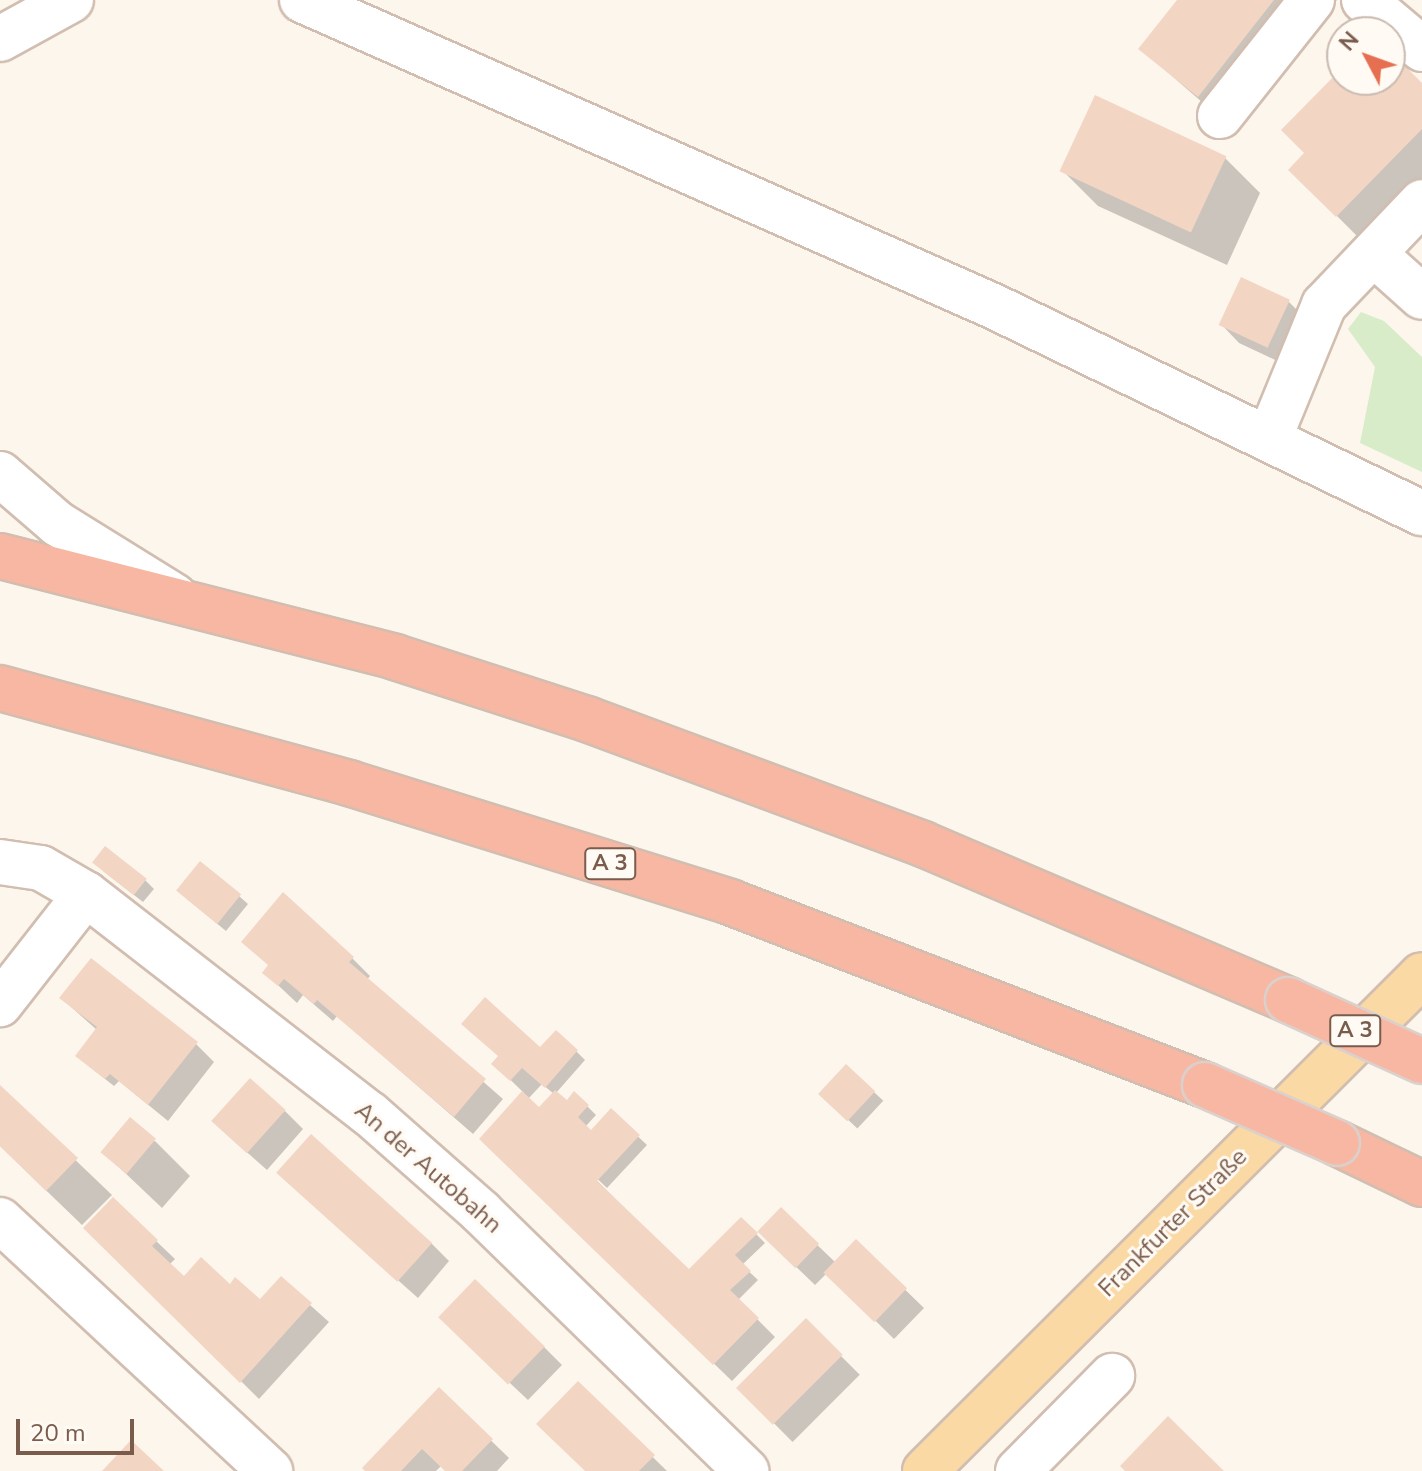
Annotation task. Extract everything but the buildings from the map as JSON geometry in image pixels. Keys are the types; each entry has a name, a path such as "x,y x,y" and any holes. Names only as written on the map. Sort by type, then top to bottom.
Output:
{"highway":[{"name":"A 3","path":"0,556 395,657 776,787 1069,904 1422,1061"},
{"name":"A 3","path":"0,688 349,783 730,902 1205,1085 1422,1184"}],"main road":[{"name":"Frankfurter Straße","path":"925,1471 1422,975"}],"street":[{"path":"0,39 71,0"},
{"path":"302,0 993,306 1422,513"},
{"path":"1220,116 1312,0"},
{"path":"1364,0 1422,49"},
{"path":"1269,439 1324,305 1422,202"},
{"path":"1374,254 1422,297"},
{"path":"0,474 58,524 186,603"},
{"name":"An der Autobahn","path":"0,862 41,868 86,894 370,1114 481,1212 746,1471"},
{"path":"5,987 86,894"},
{"path":"0,1220 270,1471"},
{"path":"1018,1471 1112,1376"}],"green space":[{"path":"1361,312 1384,321 1422,357 1422,472 1360,443 1375,367 1348,329"}]}
